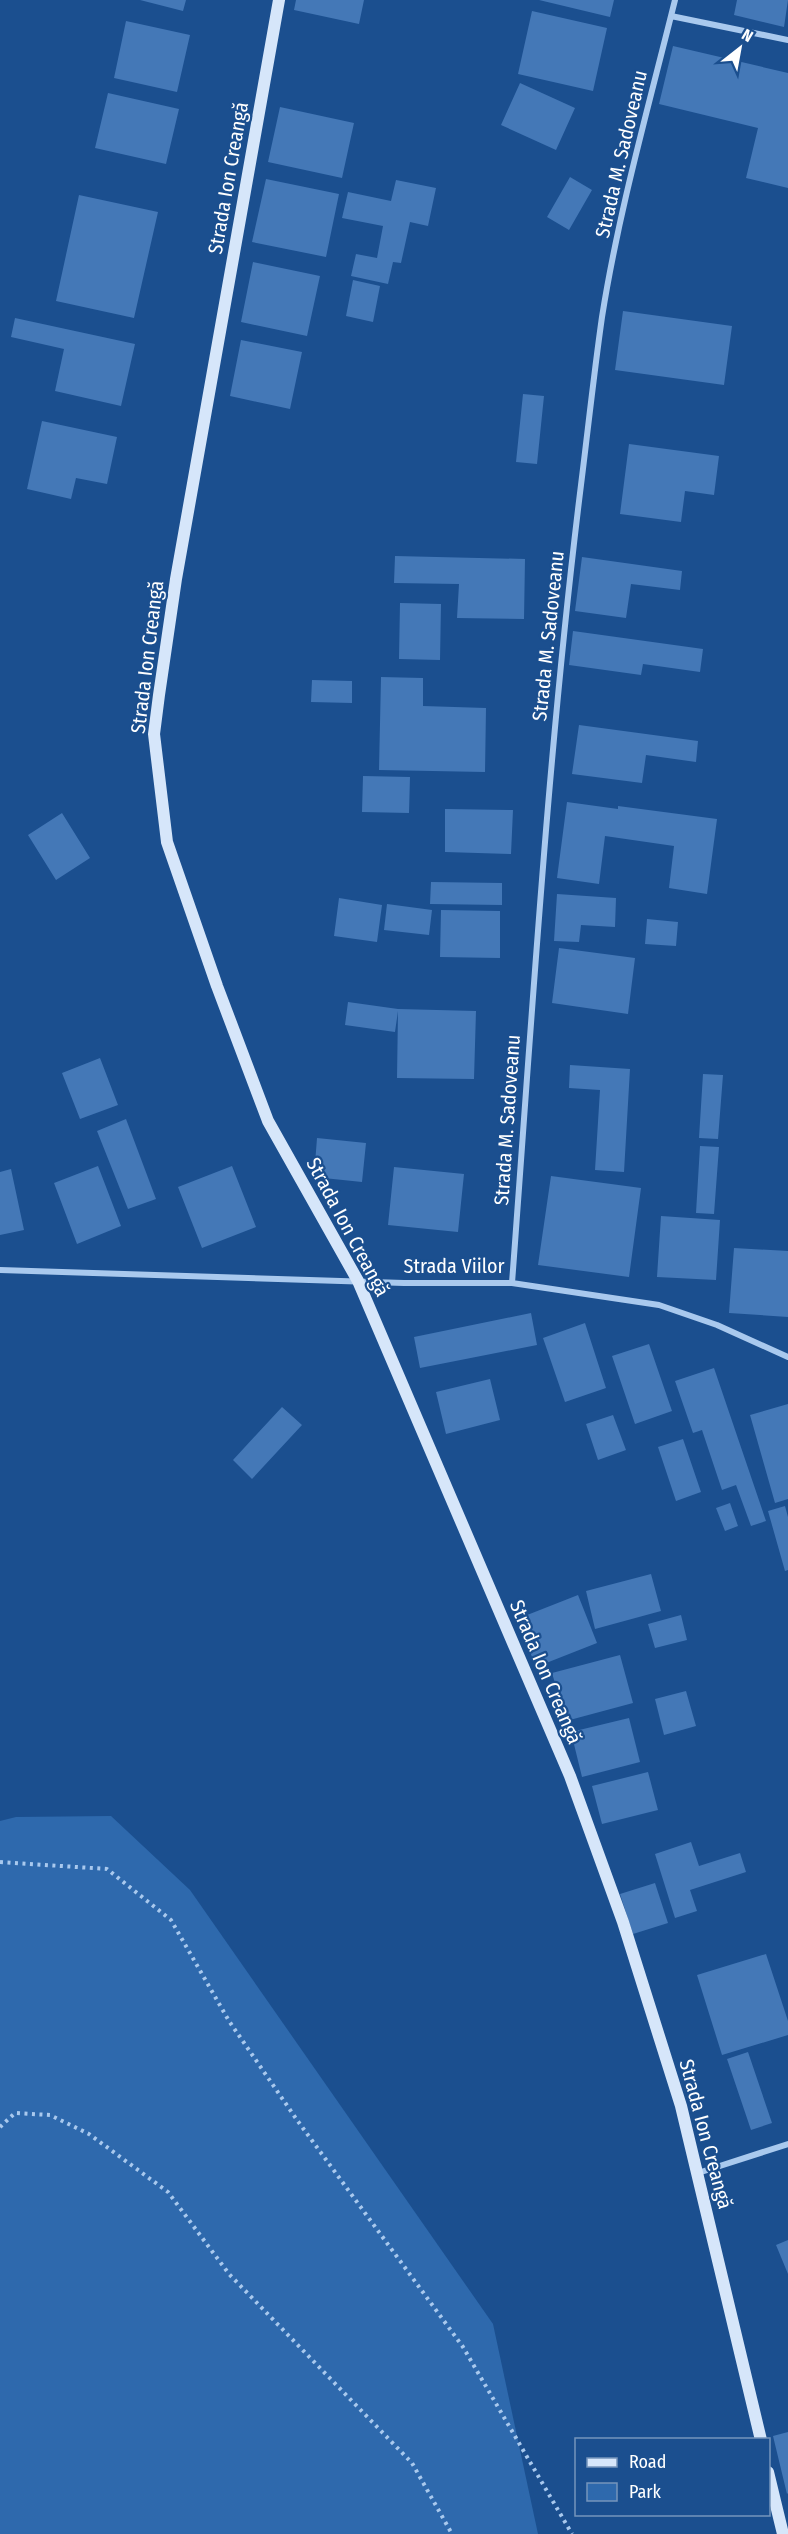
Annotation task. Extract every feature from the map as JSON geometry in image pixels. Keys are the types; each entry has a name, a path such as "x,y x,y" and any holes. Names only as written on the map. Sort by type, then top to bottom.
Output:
{"street":[{"name":"Strada Ion Creangă","path":"279,0 176,579 154,734 167,842 217,986 268,1121 358,1281 570,1776 623,1922 681,2106 761,2438"},
{"name":"Strada M. Sadoveanu","path":"512,1283 538,920 567,596 586,441 603,316 614,261 675,0"},
{"path":"671,16 788,40"},
{"name":"Strada Viilor","path":"0,1270 358,1281 512,1283 659,1305 717,1325 788,1357"},
{"path":"698,2174 788,2144"},
{"path":"770,2480 783,2534"}],"path":[{"path":"0,1862 107,1869 171,1920 230,2021 297,2120 463,2348 572,2534"},
{"path":"0,2127 15,2114 50,2115 89,2134 168,2192 229,2274 412,2463 452,2534"}],"green space":[{"path":"111,1816 190,1890 493,2324 538,2534 0,2534 0,1821 16,1817"}],"building":[{"path":"140,0 186,0 183,11"},
{"path":"296,0 364,0 359,24 294,10"},
{"path":"539,0 614,0 610,17"},
{"path":"737,0 788,0 784,27 734,15"},
{"path":"532,11 607,28 593,91 518,74"},
{"path":"126,21 190,35 177,92 114,78"},
{"path":"673,46 788,73 788,188 746,178 758,128 659,104"},
{"path":"520,83 575,108 556,150 501,125"},
{"path":"108,93 179,109 166,164 95,148"},
{"path":"280,107 354,123 342,178 268,162"},
{"path":"570,177 592,190 569,230 547,217"},
{"path":"266,179 339,194 326,257 252,242"},
{"path":"396,180 436,188 428,226 410,222 401,263 393,262 388,284 351,276 356,254 377,258 383,226 342,218 348,192 391,201"},
{"path":"79,195 158,212 134,318 56,301"},
{"path":"253,262 320,276 307,336 241,322"},
{"path":"353,280 380,286 373,322 346,316"},
{"path":"623,311 732,326 724,385 615,370"},
{"path":"15,318 135,344 121,406 55,391 64,349 11,337"},
{"path":"241,340 302,352 290,409 230,396"},
{"path":"523,394 544,396 537,464 516,462"},
{"path":"42,421 117,437 107,484 76,478 71,499 27,489"},
{"path":"629,444 719,456 714,495 685,491 681,522 620,514"},
{"path":"395,556 525,559 524,619 457,618 459,584 394,583"},
{"path":"582,557 682,571 680,590 631,584 626,618 575,611"},
{"path":"400,603 441,604 440,660 399,659"},
{"path":"573,631 703,649 700,672 643,664 641,675 569,665"},
{"path":"381,677 423,678 423,706 486,708 485,772 379,770"},
{"path":"312,680 352,681 352,703 311,702"},
{"path":"579,725 698,741 696,762 646,755 642,783 572,774"},
{"path":"363,776 410,777 409,813 362,812"},
{"path":"567,802 717,819 707,894 669,888 674,846 605,836 599,884 557,878"},
{"path":"445,809 513,810 511,854 445,852"},
{"path":"62,813 90,858 56,880 28,835"},
{"path":"431,882 502,883 502,905 430,904"},
{"path":"557,894 616,898 615,927 581,925 579,942 554,941"},
{"path":"339,898 382,905 377,942 334,936"},
{"path":"387,904 432,910 429,935 384,930"},
{"path":"441,910 500,911 500,958 440,957"},
{"path":"647,919 678,922 676,946 645,944"},
{"path":"559,948 635,958 628,1014 552,1003"},
{"path":"348,1002 398,1009 476,1011 474,1079 397,1078 398,1011 395,1032 345,1025"},
{"path":"100,1058 118,1105 80,1119 62,1073"},
{"path":"570,1065 630,1069 624,1172 595,1170 600,1090 569,1088"},
{"path":"703,1074 723,1075 718,1139 699,1138"},
{"path":"126,1119 156,1199 128,1209 97,1131"},
{"path":"317,1138 366,1143 362,1182 314,1177"},
{"path":"700,1146 719,1147 714,1214 696,1213"},
{"path":"98,1166 121,1226 77,1244 54,1183"},
{"path":"232,1166 256,1227 202,1248 178,1187"},
{"path":"394,1167 464,1174 458,1232 388,1225"},
{"path":"11,1169 24,1230 0,1235 0,1172"},
{"path":"551,1176 641,1188 629,1277 538,1265"},
{"path":"661,1216 720,1220 716,1280 657,1277"},
{"path":"734,1248 788,1251 788,1317 729,1313"},
{"path":"531,1313 537,1345 420,1368 414,1337"},
{"path":"585,1323 606,1388 565,1402 543,1338"},
{"path":"649,1344 672,1411 635,1424 612,1356"},
{"path":"714,1368 766,1521 751,1526 736,1485 722,1490 702,1430 693,1433 675,1381"},
{"path":"490,1379 500,1420 446,1434 436,1392"},
{"path":"788,1404 788,1499 775,1503 750,1415"},
{"path":"282,1407 302,1425 252,1479 233,1460"},
{"path":"613,1415 626,1450 598,1460 586,1424"},
{"path":"683,1439 701,1492 676,1501 658,1447"},
{"path":"730,1503 738,1526 725,1531 716,1508"},
{"path":"785,1506 788,1517 788,1570 785,1571 768,1511"},
{"path":"651,1574 661,1611 595,1629 586,1591"},
{"path":"578,1595 597,1643 536,1667 517,1619"},
{"path":"681,1615 687,1640 655,1648 648,1624"},
{"path":"620,1655 633,1703 566,1721 552,1673"},
{"path":"686,1691 696,1726 664,1735 655,1699"},
{"path":"629,1718 640,1762 582,1777 571,1732"},
{"path":"648,1772 658,1810 602,1824 592,1786"},
{"path":"691,1842 699,1866 740,1853 746,1872 690,1890 697,1911 675,1918 655,1854"},
{"path":"655,1883 668,1923 633,1934 620,1894"},
{"path":"766,1954 788,2021 788,2035 722,2055 697,1975"},
{"path":"748,2052 772,2123 751,2130 727,2059"},
{"path":"788,2240 788,2274 776,2245"},
{"path":"788,2432 788,2493 787,2494 773,2436"}]}
